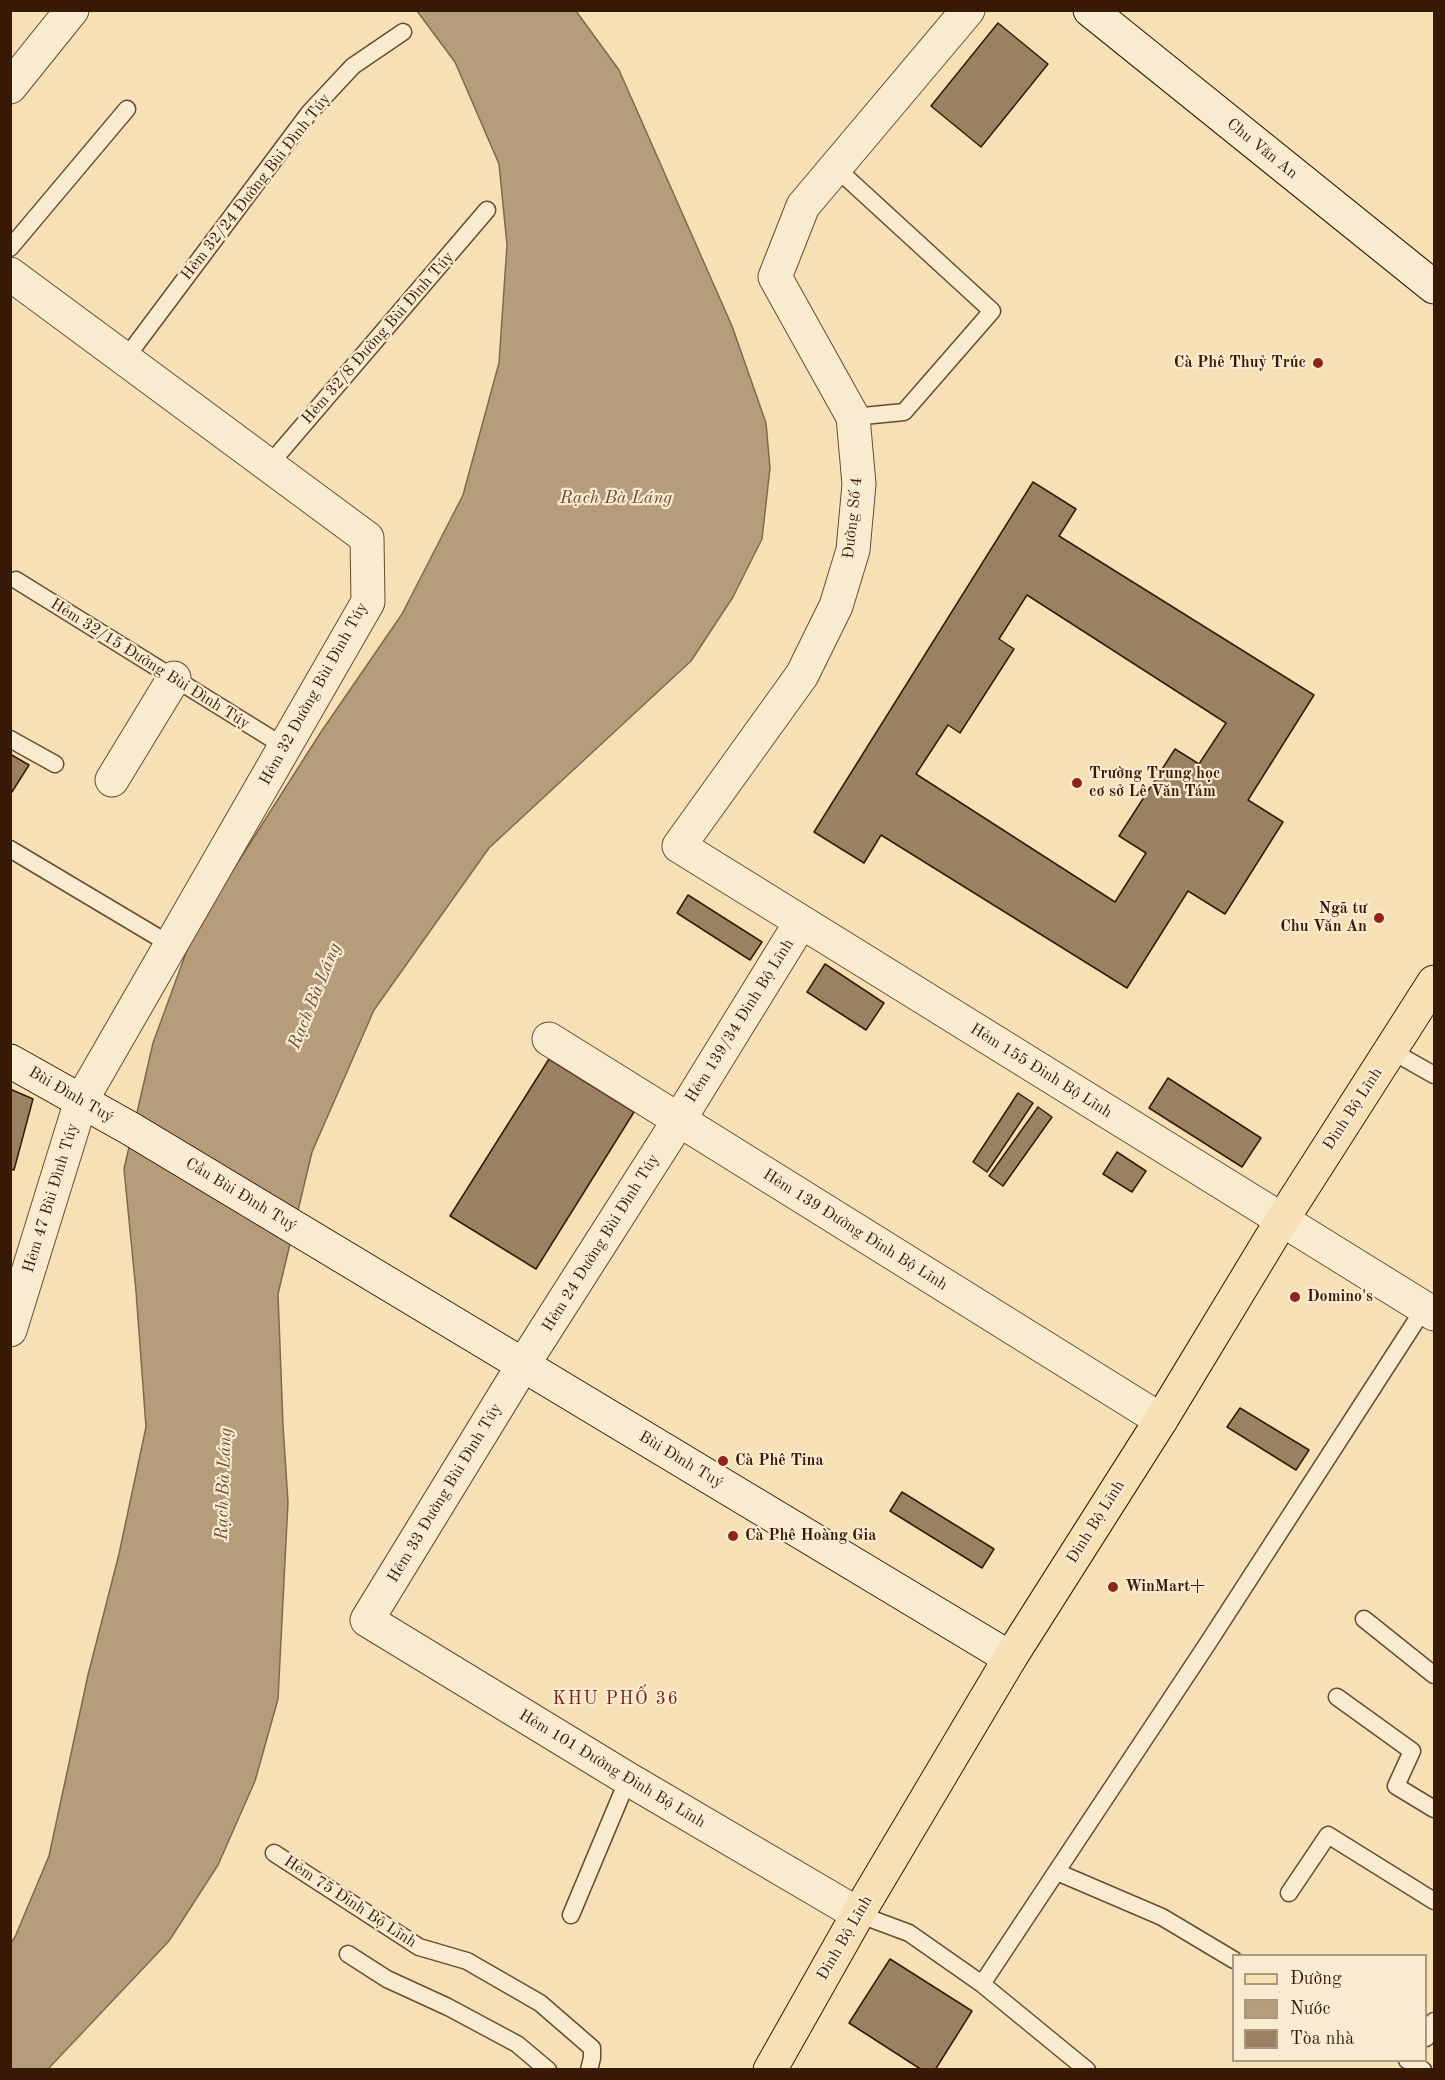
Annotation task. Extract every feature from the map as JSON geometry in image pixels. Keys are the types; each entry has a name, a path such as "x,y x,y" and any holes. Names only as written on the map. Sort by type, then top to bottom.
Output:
{"main road":[{"name":"Đinh Bộ Lĩnh","path":"770,2070 858,1914 1010,1658 1161,1420 1282,1220 1434,982"}],"street":[{"path":"10,87 72,10"},
{"name":"Đường Số 4","path":"801,922 679,846 802,675 836,606 853,550 859,484 853,417 775,277 804,206 968,10"},
{"name":"Chu Văn An","path":"1090,10 1434,287"},
{"name":"Hẻm 32 Đường Bùi Đình Túy","path":"10,274 367,538 368,602 81,1101"},
{"path":"112,780 174,678"},
{"name":"Hẻm 139/34 Đinh Bộ Lĩnh","path":"679,1120 801,922"},
{"name":"Hẻm 155 Đinh Bộ Lĩnh","path":"801,922 1430,1310"},
{"name":"Hẻm 139 Đường Đinh Bộ Lĩnh","path":"549,1040 1161,1420"},
{"name":"Bùi Đình Tuý","path":"10,1061 131,1129"},
{"name":"Hẻm 47 Bùi Đình Túy","path":"10,1330 81,1101"},
{"name":"Hẻm 24 Đường Bùi Đình Túy","path":"523,1365 679,1120"},
{"name":"Cầu Bùi Đình Tuý","path":"131,1129 351,1262"},
{"name":"Bùi Đình Tuý","path":"351,1262 1010,1658"},
{"name":"Hẻm 33 Đường Bùi Đình Túy","path":"367,1620 523,1365"},
{"name":"Hẻm 101 Đường Đinh Bộ Lĩnh","path":"367,1620 628,1779 858,1914"}],"lane":[{"name":"Hẻm 32/24 Đường Bùi Đình Túy","path":"125,358 309,113 353,66 403,32"},
{"path":"10,248 127,109"},
{"path":"837,168 992,311 904,412 853,417"},
{"name":"Hẻm 32/8 Đường Bùi Đình Túy","path":"269,465 488,210"},
{"name":"Hẻm 32/15 Đường Bùi Đình Túy","path":"16,580 285,747"},
{"path":"10,739 55,764"},
{"path":"10,849 171,945"},
{"path":"1390,1050 1434,1075"},
{"path":"982,1984 1430,1310"},
{"path":"1364,1619 1434,1675"},
{"path":"1337,1696 1412,1751 1396,1786 1434,1809"},
{"path":"571,1915 628,1779"},
{"path":"1289,1893 1328,1835 1434,1901"},
{"name":"Hẻm 75 Đinh Bộ Lĩnh","path":"274,1853 419,1947 467,1961 540,2003 592,2048 589,2070"},
{"path":"1057,1872 1162,1917 1232,1959"},
{"path":"858,1914 909,1934 982,1984 1087,2070"},
{"path":"348,1954 387,1979 448,2007 517,2044 548,2070"}],"water":[{"name":"Rạch Bà Láng","path":"417,11 576,11 619,70 732,326 766,423 770,468 762,539 733,597 691,661 489,848 374,1010 312,1152 278,1294 288,1502 278,1699 255,1781 218,1865 169,1941 48,2069 11,2070 11,1943 49,1856 88,1675 119,1554 146,1427 124,1169 153,1043 194,931 321,732 402,614 463,495 499,363 507,245 499,164 455,62"}],"building":[{"path":"998,23 1048,64 981,147 931,106"},
{"path":"1033,482 1076,509 1059,536 1314,695 1248,800 1283,822 1225,914 1188,891 1127,988 881,835 864,863 814,832","holes":["1027,595 1226,723 1199,764 1175,749 1119,836 1146,853 1115,902 916,774 948,725 960,733 1014,649 999,639"]},
{"path":"10,754 29,765 10,795"},
{"path":"688,895 762,942 750,960 677,913"},
{"path":"825,964 884,1003 866,1030 807,992"},
{"path":"549,1059 634,1112 536,1269 450,1216"},
{"path":"1168,1078 1261,1138 1242,1167 1149,1108"},
{"path":"10,1089 33,1099 14,1170 10,1169"},
{"path":"1018,1093 1033,1103 987,1172 973,1162"},
{"path":"1038,1107 1052,1117 1003,1186 989,1176"},
{"path":"1117,1152 1146,1171 1132,1192 1103,1174"},
{"path":"1240,1408 1309,1450 1296,1470 1227,1427"},
{"path":"902,1492 994,1549 982,1568 890,1511"},
{"path":"890,1959 972,2011 935,2070 922,2070 849,2023"}],"place":[{"name":"Cà Phê Thuỷ Trúc","path":"1318,363"},
{"name":"Trường Trung học cơ sở Lê Văn Tám","path":"1077,783"},
{"name":"Ngã tư Chu Văn An","path":"1379,918"},
{"name":"Domino's","path":"1295,1297"},
{"name":"Cà Phê Tina","path":"723,1461"},
{"name":"Cà Phê Hoàng Gia","path":"733,1536"},
{"name":"WinMart+","path":"1113,1587"}],"district":[{"name":"KHU PHỐ 36","path":"616,1699"}]}
